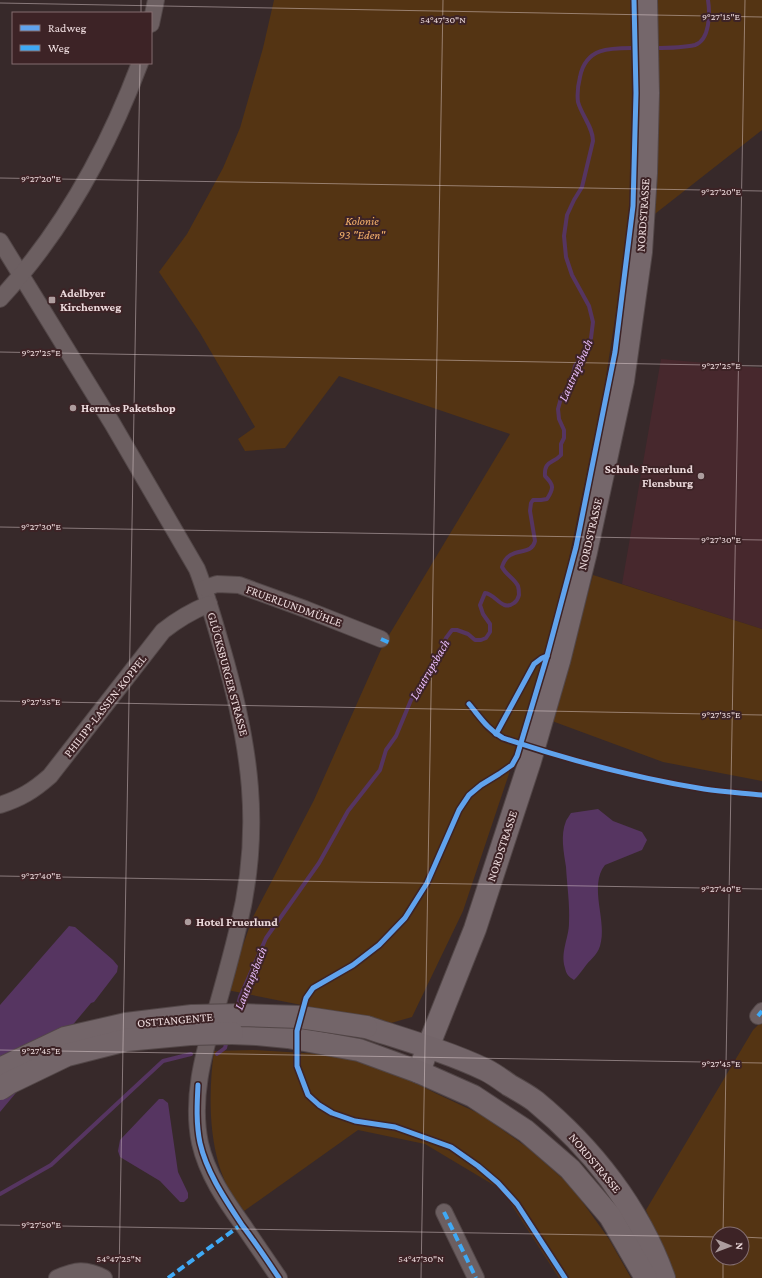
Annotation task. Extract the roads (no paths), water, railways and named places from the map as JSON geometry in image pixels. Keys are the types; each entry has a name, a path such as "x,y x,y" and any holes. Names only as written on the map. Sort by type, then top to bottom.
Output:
{"main road":[{"name":"NORDSTRASSE","path":"646,2 648,93 646,173 641,252 623,381 586,552 559,661 530,761 475,929 419,1072 473,1096 526,1131 570,1168 610,1216 646,1278"},
{"name":"OSTTANGENTE","path":"0,1069 65,1038 126,1024 192,1016 242,1015 300,1017 366,1027 428,1047"},
{"name":"OSTTANGENTE","path":"0,1089 9,1083 67,1055 126,1040 190,1034 256,1034 288,1037 359,1050 419,1072"},
{"name":"NORDSTRASSE","path":"428,1047 486,1071 534,1100 582,1143 623,1195 642,1229 664,1278"}],"street":[{"path":"152,19 156,0"},
{"path":"0,299 22,276 72,202 107,142 128,96 140,64"},
{"name":"GLÜCKSBURGER STRASSE","path":"0,241 163,508 197,569 210,604 233,684 245,739 250,784 252,820 250,855 240,920 204,1051 198,1085 197,1117 200,1143 207,1166 215,1182 279,1278"},
{"name":"FRUERLUNDMÜHLE","path":"204,588 217,584 239,585 305,608 381,639"},
{"name":"PHILIPP-LASSEN-KOPPEL","path":"0,805 15,800 34,790 50,776 163,631 177,619 210,604"},
{"path":"444,1212 476,1278"},
{"path":"56,1278 80,1270 92,1272 104,1278"}],"waterway":[{"name":"Lautrupsbach","path":"654,48 685,47 695,45 700,42 704,38 708,26 708,0"},
{"name":"Lautrupsbach","path":"237,1009 240,997 266,938 319,863 348,811 380,770 386,750 396,736 411,700 436,662 446,638 452,630 457,630 468,634 475,640 486,638 490,632 490,624 483,614 480,605 485,593 506,605 510,605 518,599 518,586 502,567 505,560 510,556 514,553 529,549 533,546 535,541 530,511 531,503 533,500 547,499 551,492 552,487 545,476 545,471 546,467 561,455 561,444 564,438 564,430 559,419 558,409 561,398 570,385 575,366 584,354 591,338 593,322 589,306 572,275 566,257 564,236 567,215 582,187 593,141 593,136 578,102 579,80 583,67 588,59 595,54 603,50 641,48"},
{"name":"Lautrupsbach","path":"217,1054 225,1048 227,1040"},
{"name":"Lautrupsbach","path":"0,1194 51,1165 163,1061 191,1054"}],"place":[{"name":"Adelbyer Kirchenweg","path":"52,300"},
{"name":"Hermes Paketshop","path":"73,408"},
{"name":"Schule Fruerlund Flensburg","path":"701,476"},
{"name":"Hotel Fruerlund","path":"188,922"}],"park label":[{"name":"Kolonie 93 \"Eden\"","path":"362,228"}]}
